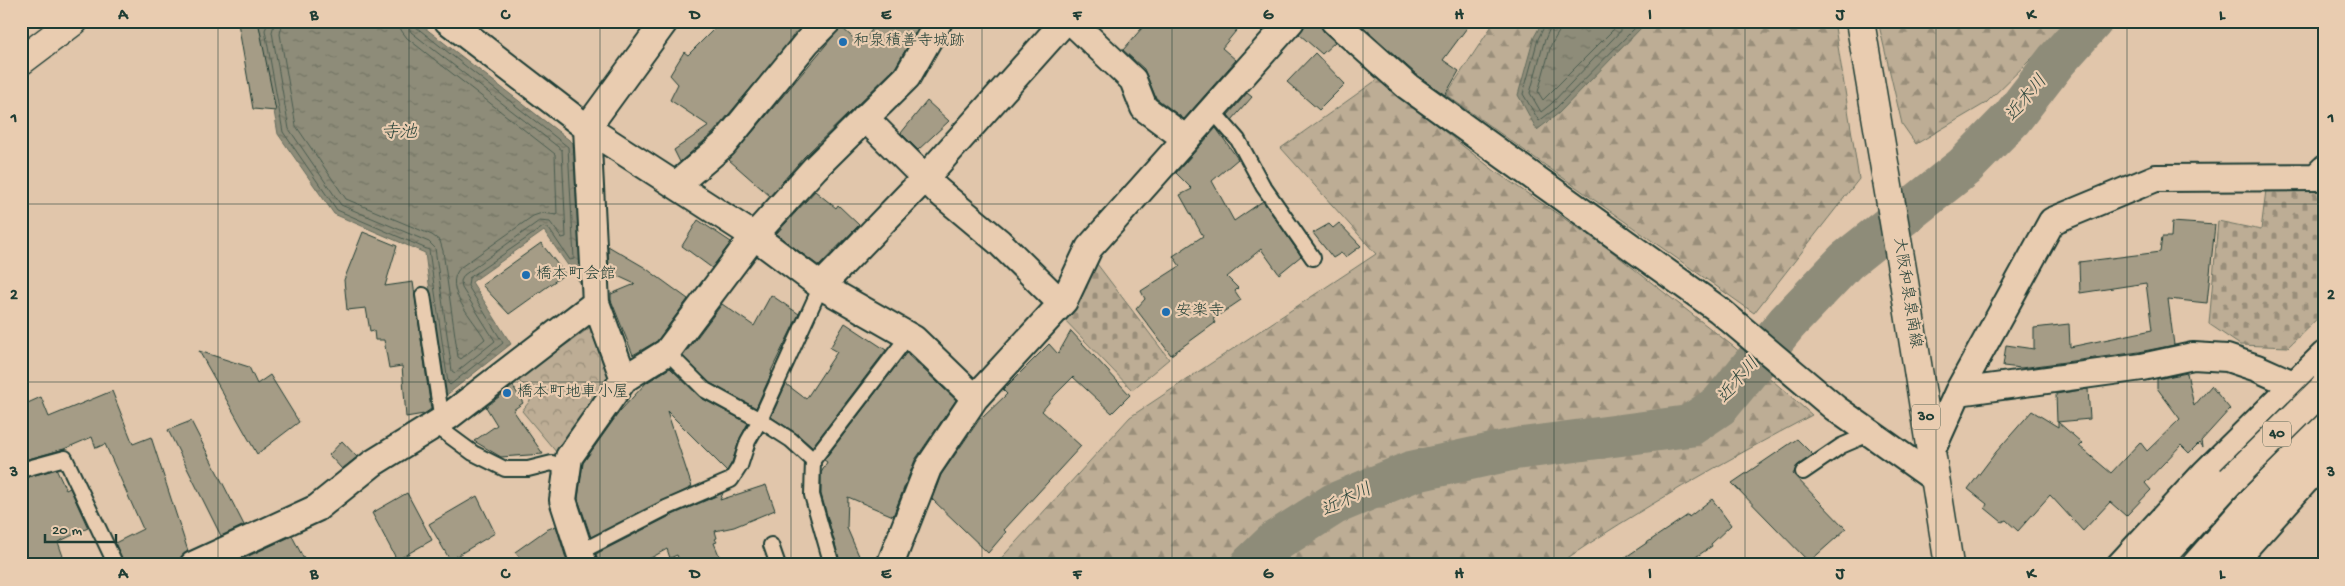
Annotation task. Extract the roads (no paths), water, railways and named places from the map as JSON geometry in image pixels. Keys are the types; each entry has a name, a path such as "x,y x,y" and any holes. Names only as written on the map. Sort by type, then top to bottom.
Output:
{"main road":[{"path":"21,61 74,21"},
{"name":"大阪和泉泉南線","path":"1860,21 1949,565"},
{"name":"40","path":"2154,565 2231,480 2324,388"},
{"name":"40","path":"2196,565 2256,497 2324,428"}],"street":[{"path":"448,21 587,128 754,236 821,286 909,336 975,398"},
{"path":"624,379 596,303 587,128 665,21"},
{"path":"676,185 724,144 807,42 828,21"},
{"path":"582,558 563,500 570,457 624,379 667,352 754,236 815,168 907,77 939,21"},
{"path":"821,286 925,178 1065,21"},
{"path":"1071,21 1133,80 1144,108 1186,139"},
{"path":"890,565 928,468 975,398 1061,303 1089,248 1291,21"},
{"path":"1334,21 1407,86 1719,310 1835,408 1869,434 1935,479"},
{"path":"865,118 925,178 999,242 1061,303"},
{"path":"1931,452 1958,392 2052,221 2156,178 2316,177 2324,169"},
{"path":"193,565 317,508 373,463 439,423 596,303"},
{"path":"2120,565 2204,474 2292,384 2324,355"},
{"path":"1958,392 2142,367 2193,356 2227,358 2324,398"},
{"path":"2230,565 2324,460"}],"lane":[{"path":"1212,110 1238,140 1263,186 1313,258"},
{"path":"582,558 666,508 731,480 740,466 748,442 760,420 821,286"},
{"path":"423,295 439,423 473,453 505,469 528,469 552,463 568,470"},
{"path":"832,565 812,495 813,460 909,336"},
{"path":"667,352 705,390 760,420 791,440 813,460"},
{"path":"1803,472 1842,446 1869,434"},
{"path":"21,470 66,458 116,565"},
{"path":"771,545 778,565"}],"water":[{"name":"寺池","path":"272,21 416,21 573,143 581,284 544,231 472,282 511,344 444,397 425,253 334,214 278,134 259,25"},
{"path":"1543,21 1641,21 1642,27 1559,113 1537,130 1518,95 1534,37"}],"waterway":[{"name":"近木川","path":"1251,565 1276,541 1334,504 1411,472 1515,449 1689,426 1720,405 1787,323 1846,261 1964,167 2012,118 2056,61 2092,21"}],"place":[{"name":"和泉積善寺城跡","path":"843,42"},
{"name":"橋本町会館","path":"526,275"},
{"name":"安楽寺","path":"1166,312"},
{"name":"橋本町地車小屋","path":"507,393"}]}
